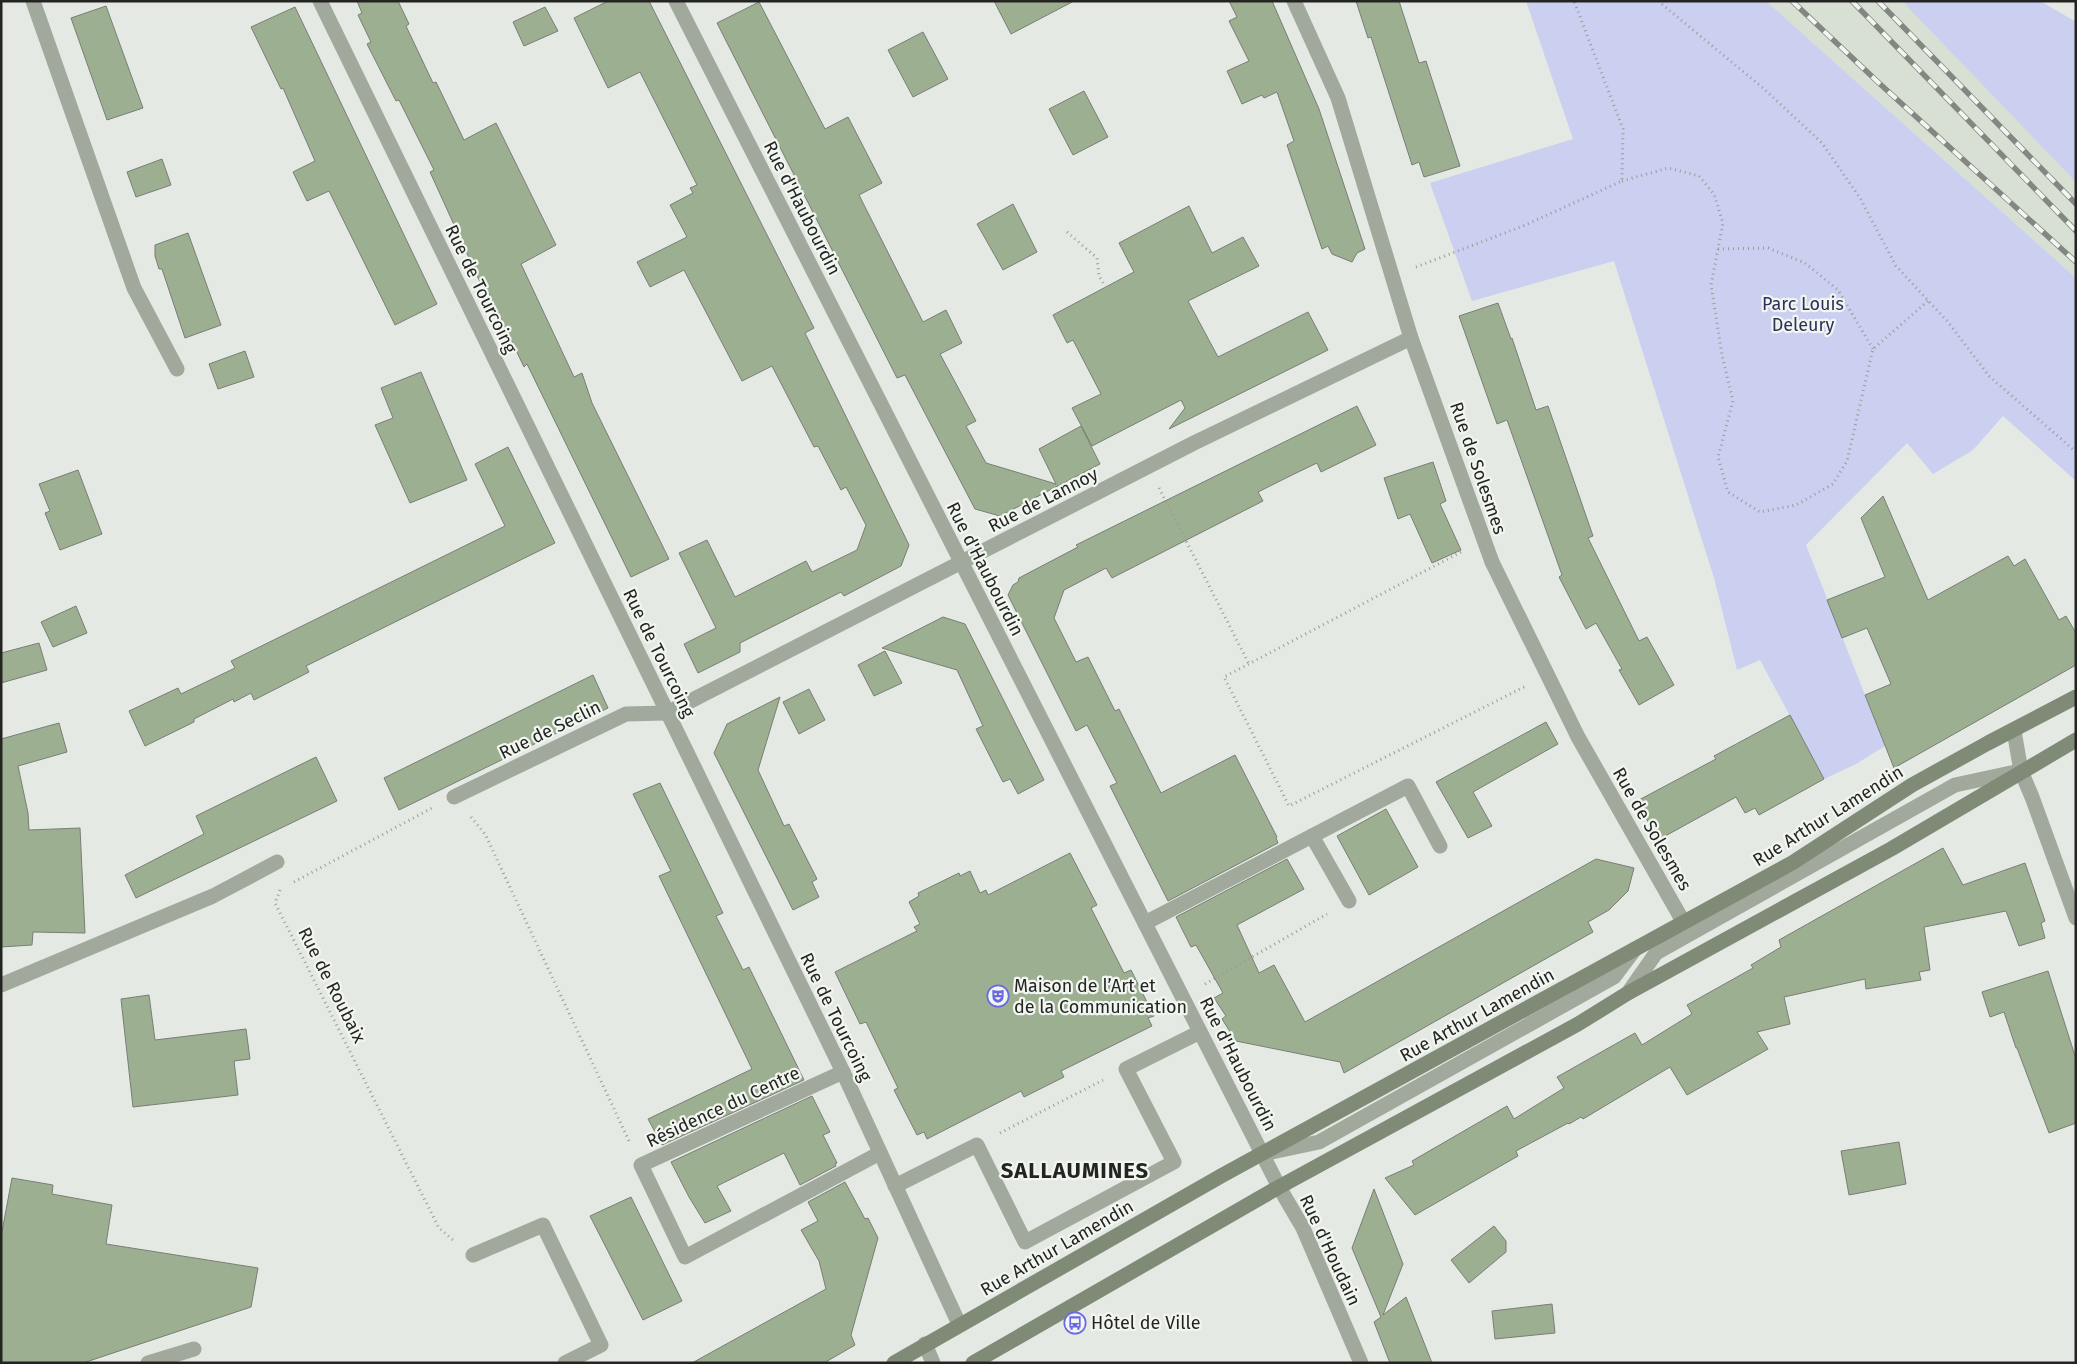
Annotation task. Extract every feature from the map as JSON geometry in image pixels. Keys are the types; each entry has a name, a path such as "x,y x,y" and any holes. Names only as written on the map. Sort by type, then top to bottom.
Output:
{"main road":[{"name":"Rue Arthur Lamendin","path":"894,1363 1262,1154 1792,863 1912,785 2076,697"},
{"path":"973,1363 1279,1187 1578,1024 1628,993 1891,849 2076,740"}],"street":[{"path":"33,1 134,288 177,369"},
{"name":"Rue de Tourcoing","path":"320,1 843,1072 960,1324"},
{"name":"Rue d'Haubourdin","path":"676,1 1262,1154"},
{"name":"Rue de Solesmes","path":"1294,1 1338,98 1411,338 1492,562 1578,737 1684,923"},
{"name":"Rue de Lannoy","path":"667,713 1149,467 1411,338"},
{"name":"Rue de Seclin","path":"454,797 626,714 667,713"},
{"path":"2014,731 2021,771 2076,918"},
{"path":"1628,993 1656,953 1673,943 1955,784 2021,771"},
{"path":"1145,923 1408,786 1440,846"},
{"path":"1312,836 1349,901"},
{"path":"1,985 213,896 276,862"},
{"path":"895,1186 977,1145 1025,1242 1174,1162 1126,1069 1200,1032"},
{"name":"Résidence du Centre","path":"843,1072 641,1165 685,1257 880,1154"},
{"name":"Rue d'Houdain","path":"1262,1154 1303,1228 1361,1363"},
{"path":"474,1256 543,1224 601,1345 565,1363"},
{"path":"909,1363 925,1344 933,1363"},
{"path":"148,1363 194,1349"}],"path":[{"path":"1574,1 1623,129 1622,181"},
{"path":"1658,1 1764,88 1822,143 1860,198 1896,266 1948,322 1989,376 2076,452"},
{"path":"1393,276 1523,226 1622,181 1668,168 1699,176 1714,194 1723,223 1711,285 1722,355 1733,401 1718,457 1728,492 1760,512 1796,505 1833,484 1848,461 1873,349 1928,301"},
{"path":"1067,232 1097,258 1099,276 1108,291"},
{"path":"1718,249 1768,248 1805,263 1838,290 1873,349"},
{"path":"1149,467 1249,664"},
{"path":"1484,540 1224,678 1289,806 1547,675"},
{"path":"289,885 454,797 485,834 641,1165"},
{"name":"Rue de Roubaix","path":"281,889 275,904 440,1228 474,1256"},
{"path":"1183,997 1349,901"},
{"path":"977,1145 1126,1069"}],"shaded area":[{"path":"1766,1 2040,1 2076,22 2076,278"}],"green space":[{"name":"Parc Louis Deleury","path":"1526,1 1766,1 2076,278 2076,481 2003,416 1973,450 1933,474 1907,443 1806,545 1885,746 1856,764 1824,779 1760,660 1737,670 1714,578 1614,261 1472,301 1430,183 1573,139"},
{"path":"1902,1 2040,1 2076,22 2076,182"}],"building":[{"path":"357,1 398,1 409,24 406,26 433,83 436,82 464,140 496,123 556,245 521,264 574,377 582,373 592,403 669,559 631,577 527,364 524,367 484,283 481,284 430,172 434,170 399,100 396,101 367,44 371,42 358,15 362,13"},
{"path":"608,1 649,1 814,328 805,333 909,545 901,566 844,596 841,592 740,643 740,652 698,673 684,644 716,628 679,553 707,540 735,597 806,561 812,572 857,550 866,525 846,487 841,490 818,446 814,447 772,366 742,381 684,270 650,287 637,262 687,237 670,205 693,193 690,188 697,185 640,72 608,88 574,18"},
{"path":"994,1 1074,1 1011,34"},
{"path":"1229,1 1272,1 1319,109 1365,249 1357,253 1352,262 1332,254 1328,246 1322,249 1287,145 1294,141 1277,92 1264,98 1262,95 1242,104 1227,71 1249,61 1229,21 1237,17"},
{"path":"1356,1 1399,1 1419,63 1426,61 1460,166 1424,177 1419,162 1412,165 1371,37 1368,38"},
{"path":"759,2 825,129 848,117 882,183 859,195 923,322 946,310 962,343 940,354 976,421 966,426 986,463 1056,484 1039,449 1081,426 1100,464 1000,516 975,509 905,375 897,378 717,23"},
{"path":"106,6 143,108 107,120 71,18"},
{"path":"295,7 437,304 395,325 329,191 307,201 293,172 315,161 283,88 281,89 251,27"},
{"path":"545,7 558,31 524,46 513,22"},
{"path":"923,32 948,79 913,97 888,50"},
{"path":"1084,91 1108,137 1073,155 1049,109"},
{"path":"162,159 171,185 136,197 127,172"},
{"path":"1013,204 1037,252 1003,270 977,224"},
{"path":"1189,206 1212,253 1243,237 1259,266 1188,301 1218,357 1308,312 1328,350 1169,429 1185,408 1181,400 1092,446 1072,408 1101,394 1073,340 1067,343 1053,315 1134,272 1119,243"},
{"path":"188,233 221,325 185,338 162,269 159,269 155,256 155,245"},
{"path":"1498,303 1536,410 1548,406 1593,536 1588,538 1639,641 1647,637 1674,685 1639,705 1619,670 1622,669 1596,623 1586,629 1559,577 1562,575 1507,420 1497,424 1459,316"},
{"path":"245,351 254,377 218,389 209,364"},
{"path":"421,372 467,480 410,503 375,425 393,418 381,388"},
{"path":"1357,406 1376,445 1321,472 1317,463 1258,492 1263,501 1112,578 1106,568 1064,590 1054,618 1076,662 1088,657 1115,711 1119,709 1161,793 1235,755 1277,837 1278,843 1168,901 1110,786 1117,783 1087,725 1076,731 1008,595 1019,578 1078,547 1076,545"},
{"path":"508,447 555,543 306,666 309,672 254,700 251,693 234,702 233,699 194,719 194,722 145,746 129,711 178,688 181,694 235,668 231,661 505,526 475,464"},
{"path":"1433,462 1446,501 1440,504 1461,550 1432,563 1410,514 1398,519 1384,478"},
{"path":"78,470 102,534 60,550 45,513 50,511 39,484"},
{"path":"1883,496 1928,600 2008,556 2014,566 2025,559 2059,620 2066,616 2076,633 2076,665 1894,768 1865,695 1891,684 1867,628 1842,638 1827,600 1885,577 1861,518"},
{"path":"76,606 87,633 53,647 41,622"},
{"path":"943,617 965,624 1044,780 1018,794 1010,779 1003,782 976,729 983,726 957,670 882,648"},
{"path":"39,643 47,670 1,683 1,653"},
{"path":"885,651 902,683 874,696 858,665"},
{"path":"593,675 608,708 399,810 384,778"},
{"path":"809,689 825,720 799,734 783,702"},
{"path":"780,697 758,770 784,826 789,824 817,879 812,882 819,897 793,910 714,753 727,724"},
{"path":"1790,715 1824,779 1759,815 1755,808 1745,813 1736,797 1658,840 1637,801 1716,759 1714,756"},
{"path":"1546,722 1558,744 1473,792 1492,826 1468,838 1436,782"},
{"path":"59,723 67,752 18,766 28,813 29,830 80,828 85,933 33,932 32,945 1,947 1,739"},
{"path":"316,757 337,801 136,898 125,875 204,834 196,816"},
{"path":"660,783 723,913 716,916 743,970 749,967 804,1080 662,1145 648,1119 752,1069 659,876 671,871 633,794"},
{"path":"1386,809 1418,867 1369,895 1337,836"},
{"path":"1943,848 1963,885 2025,863 2045,921 2041,923 2045,938 2019,946 2006,911 1924,927 1930,970 1919,972 1921,980 1866,989 1865,979 1784,997 1790,1024 1757,1032 1768,1049 1687,1095 1670,1067 1583,1119 1581,1117 1568,1123 1516,1151 1518,1156 1415,1215 1385,1178 1414,1165 1412,1161 1507,1106 1514,1119 1564,1088 1557,1077 1635,1033 1642,1045 1692,1014 1687,1005 1753,968 1751,965 1781,947 1779,940"},
{"name":"Maison de l’Art et de la Communication","path":"1070,853 1097,905 1091,908 1124,973 1131,970 1154,1016 1148,1018 1152,1026 1061,1071 1064,1077 1024,1097 1021,1091 927,1139 924,1132 917,1135 894,1090 898,1088 866,1022 860,1024 835,972 917,931 914,927 920,924 909,902 919,896 918,893 959,873 960,876 970,871 980,893 986,890 988,895"},
{"path":"1287,859 1304,889 1237,925 1259,973 1274,965 1305,1022 1596,859 1634,868 1628,891 1609,910 1588,922 1593,932 1344,1073 1340,1062 1236,1041 1222,1019 1226,1016 1214,998 1223,993 1196,945 1191,947 1176,917"},
{"path":"2048,971 2076,1059 2076,1123 2049,1133 2004,1012 1990,1017 1982,992"},
{"path":"149,995 155,1040 246,1029 250,1059 234,1061 238,1095 133,1107 121,999"},
{"path":"812,1096 830,1132 823,1135 837,1163 835,1164 836,1166 800,1185 784,1153 717,1186 731,1211 705,1223 671,1162"},
{"path":"1899,1142 1906,1184 1849,1195 1841,1151"},
{"path":"12,1178 53,1185 52,1194 112,1205 106,1244 258,1268 251,1307 83,1363 1,1363 1,1237"},
{"path":"845,1182 865,1219 868,1218 878,1238 851,1335 855,1345 824,1363 692,1363 826,1289 819,1261 801,1230 818,1221 808,1202"},
{"path":"1374,1189 1403,1264 1383,1315 1406,1297 1432,1363 1390,1363 1374,1322 1381,1317 1352,1248"},
{"path":"631,1197 682,1301 643,1320 590,1216"},
{"path":"1494,1226 1506,1241 1506,1252 1469,1283 1451,1260"},
{"path":"1552,1304 1555,1333 1495,1339 1492,1311"}],"railway":[{"path":"1792,1 1880,84 2076,262"},
{"path":"1852,1 2076,231"},
{"path":"1878,1 2076,204"}],"place":[{"name":"Maison de l’Art et de la Communication","path":"998,996"},
{"name":"Hôtel de Ville","path":"1075,1323"}],"district":[{"name":"SALLAUMINES","path":"1075,1170"}]}
